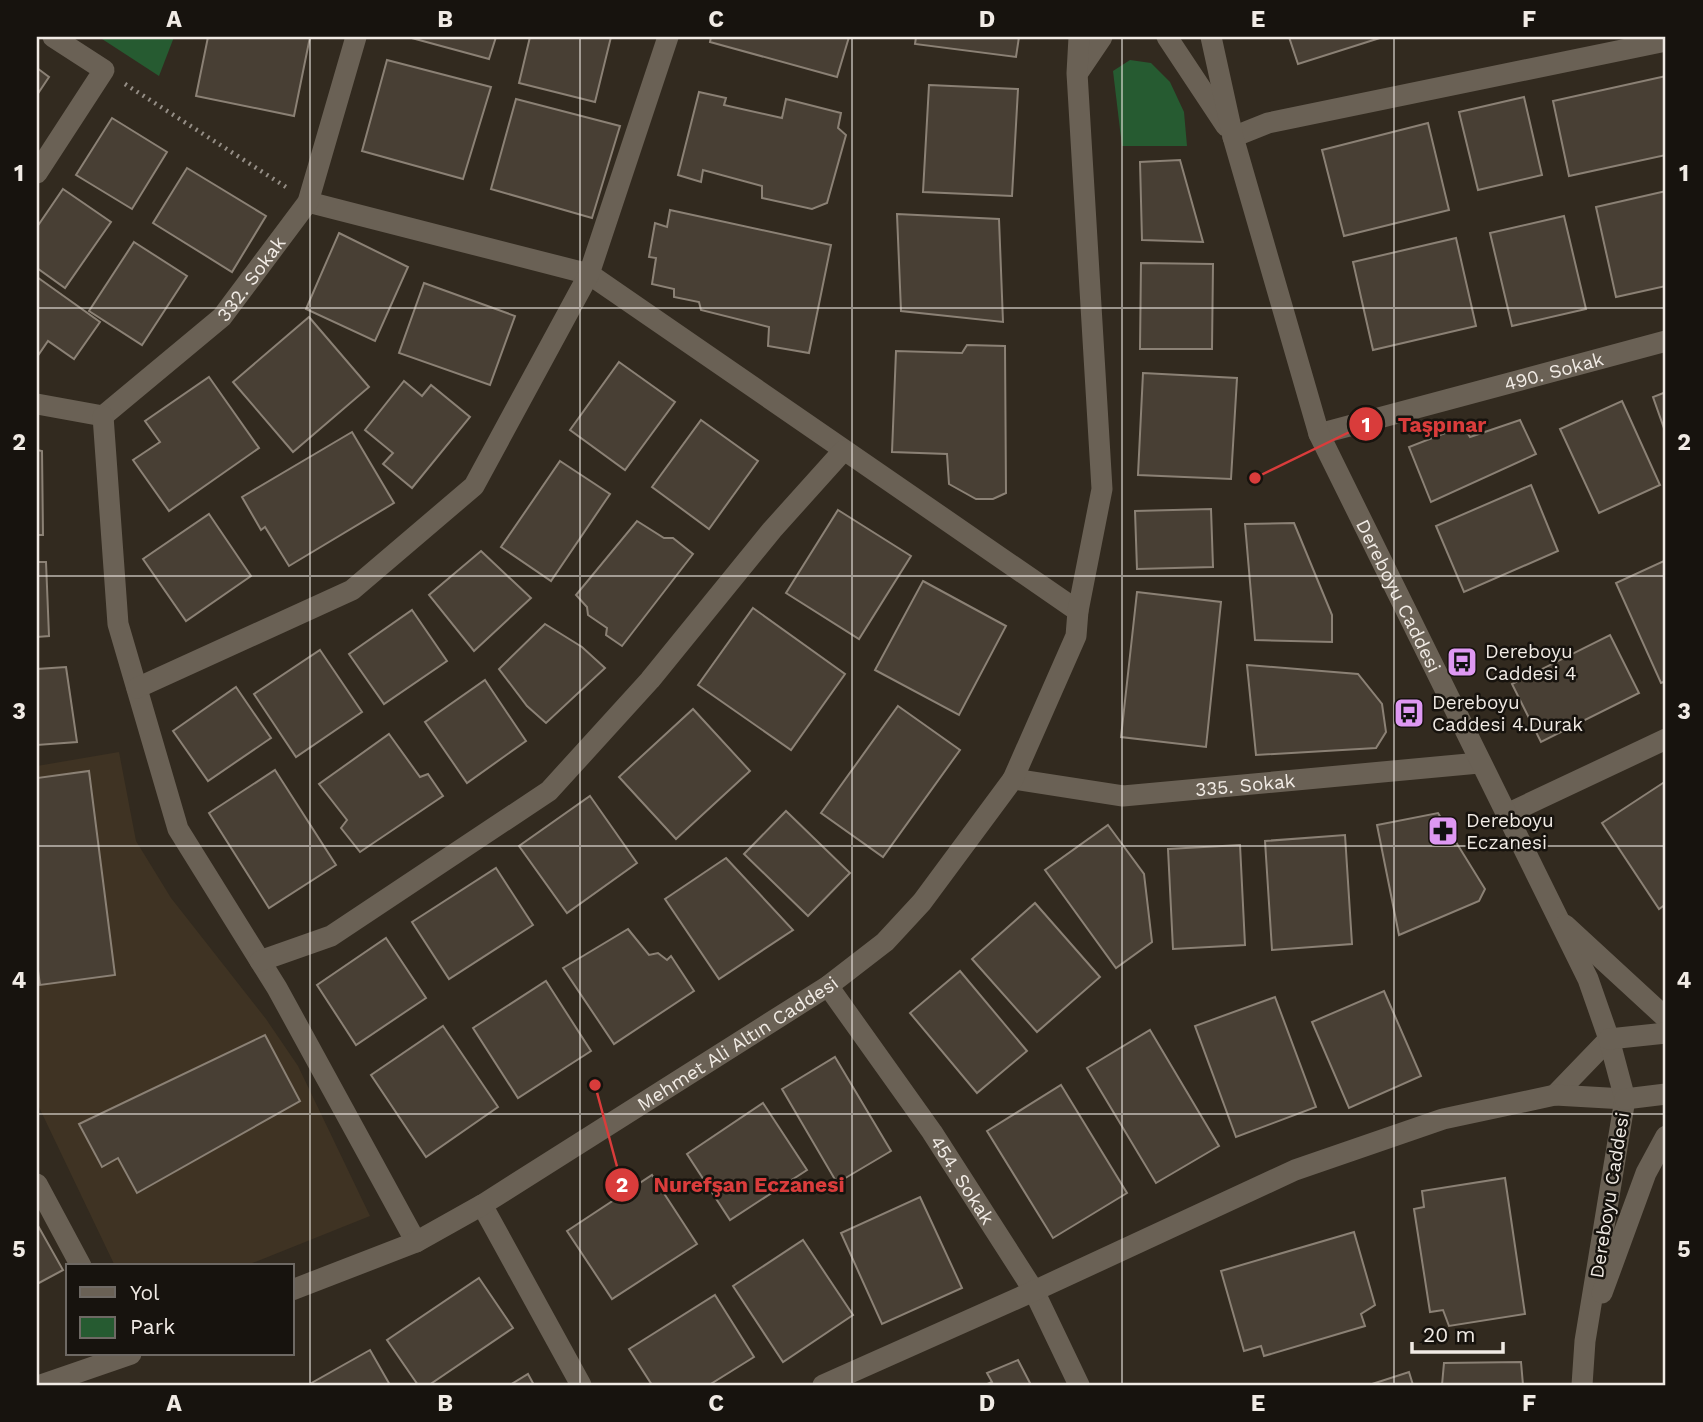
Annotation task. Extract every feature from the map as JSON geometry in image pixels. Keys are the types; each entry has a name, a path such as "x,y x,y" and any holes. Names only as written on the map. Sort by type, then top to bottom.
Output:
{"street":[{"path":"37,173 104,70 54,37"},
{"name":"332. Sokak","path":"103,416 222,317 308,202 356,37"},
{"path":"137,688 352,590 474,486 589,274 668,37"},
{"name":"Mehmet Ali Altın Caddesi","path":"294,1289 416,1242 482,1205 828,986 885,942 922,902 1013,779 1076,636 1078,611 1102,489 1077,73 1079,37"},
{"path":"1077,73 1102,37"},
{"path":"1167,37 1233,137 1268,123 1666,41"},
{"name":"Dereboyu Caddesi","path":"1211,37 1233,137 1319,434 1479,763 1507,814 1554,915 1588,979 1609,1039 1625,1099 1585,1341 1583,1385"},
{"path":"308,202 589,274 1078,611"},
{"name":"490. Sokak","path":"1319,434 1666,341"},
{"path":"37,404 103,416 118,624 178,829 260,961 416,1242"},
{"path":"260,961 331,936 550,791 650,680 772,530 843,451"},
{"path":"1507,814 1666,739"},
{"name":"335. Sokak","path":"1013,779 1123,796 1479,763"},
{"path":"1554,915 1666,1018"},
{"name":"454. Sokak","path":"828,986 932,1132 1034,1292 1079,1385"},
{"path":"1555,1095 1609,1039 1666,1033"},
{"path":"823,1385 1034,1292 1295,1170 1443,1119 1555,1095 1625,1099 1666,1094"},
{"path":"1585,1341 1646,1173 1666,1136"},
{"path":"37,1184 80,1264"},
{"path":"482,1205 581,1385"},
{"path":"41,1385 125,1356"}],"path":[{"path":"104,70 308,202"}],"shaded area":[{"path":"119,752 136,841 171,898 266,1019 298,1066 370,1216 250,1264 114,1264 37,1103 37,766"}],"green space":[{"path":"99,37 174,37 159,76"},
{"path":"1130,60 1151,63 1170,82 1184,112 1187,146 1122,146 1113,71"}],"building":[{"path":"208,37 310,37 294,116 196,96"},
{"path":"408,37 496,37 489,59"},
{"path":"530,37 611,37 595,102 519,83"},
{"path":"711,37 849,37 837,77 710,42"},
{"path":"916,37 1019,37 1016,57 915,44"},
{"path":"1289,37 1383,37 1298,64"},
{"path":"387,60 491,87 463,179 362,151"},
{"path":"37,68 49,77 37,95"},
{"path":"1666,76 1666,155 1569,176 1553,101"},
{"path":"929,85 1018,89 1012,196 923,192"},
{"path":"699,92 726,98 724,105 782,118 786,99 841,113 838,128 846,135 827,203 812,209 762,198 762,186 703,170 701,182 678,175"},
{"path":"1524,97 1542,175 1478,190 1459,112"},
{"path":"516,99 620,126 592,218 491,189"},
{"path":"112,118 167,152 132,209 76,175"},
{"path":"1428,123 1449,210 1344,236 1322,150"},
{"path":"1180,160 1203,242 1142,240 1140,162"},
{"path":"187,168 266,216 232,272 153,223"},
{"path":"63,189 111,222 65,288 37,268 37,227"},
{"path":"1666,191 1666,286 1616,297 1596,207"},
{"path":"670,210 831,245 809,353 768,346 769,327 701,310 699,302 674,297 674,289 652,284 656,258 649,257 655,223 667,227"},
{"path":"897,214 999,219 1003,322 901,311"},
{"path":"1564,216 1586,309 1512,326 1490,233"},
{"path":"339,233 408,267 375,341 306,309"},
{"path":"1456,238 1476,326 1373,350 1353,262"},
{"path":"134,242 187,276 142,345 89,311"},
{"path":"1141,263 1213,264 1212,349 1140,349"},
{"path":"37,277 100,322 74,359 48,341 37,357"},
{"path":"424,283 515,316 490,385 399,353"},
{"path":"309,317 369,387 293,452 233,382"},
{"path":"967,345 1005,346 1006,493 993,499 976,499 949,484 947,454 892,452 896,351 962,353"},
{"path":"619,362 675,402 625,470 570,430"},
{"path":"1143,373 1237,378 1231,479 1138,475"},
{"path":"209,377 259,448 169,511 133,460 160,442 145,421"},
{"path":"404,381 422,396 431,385 470,417 412,488 383,464 393,453 365,430"},
{"path":"1666,392 1666,434 1653,397"},
{"path":"1622,401 1660,485 1599,513 1560,429"},
{"path":"701,420 758,461 709,529 652,487"},
{"path":"1520,420 1536,454 1431,502 1409,447 1463,426 1470,437"},
{"path":"352,432 394,503 289,566 265,527 261,530 242,497"},
{"path":"37,450 42,451 43,535 37,535"},
{"path":"560,461 610,494 551,581 501,547"},
{"path":"1531,485 1558,551 1464,592 1436,526"},
{"path":"1211,509 1213,567 1137,569 1135,511"},
{"path":"838,510 911,556 859,639 786,593"},
{"path":"209,514 251,576 186,621 143,559"},
{"path":"637,521 664,538 673,538 693,554 622,646 606,635 607,628 588,615 587,607 576,595"},
{"path":"1294,523 1332,615 1332,642 1255,640 1245,524"},
{"path":"481,551 531,598 474,651 429,595"},
{"path":"1666,560 1666,681 1661,683 1616,583"},
{"path":"37,562 46,562 49,636 37,637"},
{"path":"923,581 1006,626 959,715 875,670"},
{"path":"1137,592 1221,602 1206,747 1121,737"},
{"path":"753,608 845,674 791,750 698,685"},
{"path":"412,610 447,661 384,704 349,654"},
{"path":"545,624 582,647 605,668 546,723 527,706 499,669"},
{"path":"1610,635 1639,693 1541,742 1512,684"},
{"path":"320,650 362,712 296,757 254,694"},
{"path":"1247,665 1358,674 1382,704 1386,732 1376,748 1256,755"},
{"path":"66,667 77,742 37,745 37,669"},
{"path":"485,680 526,741 467,783 425,722"},
{"path":"236,687 271,738 208,781 173,731"},
{"path":"898,706 960,750 883,857 821,813"},
{"path":"693,709 750,771 676,839 619,777"},
{"path":"389,734 420,777 428,774 443,796 360,852 341,828 347,820 319,784"},
{"path":"275,770 336,865 269,908 209,813"},
{"path":"89,771 115,975 40,985 37,964 37,778"},
{"path":"1666,781 1666,904 1659,909 1602,823"},
{"path":"590,796 637,863 567,913 519,846"},
{"path":"786,811 850,873 808,916 744,854"},
{"path":"1438,813 1485,889 1479,901 1399,935 1377,825"},
{"path":"1108,825 1144,874 1152,942 1116,968 1045,870"},
{"path":"1345,835 1352,944 1272,950 1265,841"},
{"path":"1240,845 1245,945 1173,949 1168,849"},
{"path":"726,858 793,930 719,979 665,899"},
{"path":"496,868 533,925 449,979 412,922"},
{"path":"1035,903 1100,977 1037,1032 972,959"},
{"path":"628,929 649,955 658,953 667,960 671,956 694,991 614,1044 563,968"},
{"path":"386,938 426,998 356,1045 317,985"},
{"path":"960,971 1027,1051 977,1093 910,1013"},
{"path":"546,981 591,1051 518,1098 473,1028"},
{"path":"1384,991 1421,1076 1349,1108 1312,1022"},
{"path":"1275,997 1316,1107 1236,1137 1195,1026"},
{"path":"443,1026 498,1107 426,1157 371,1075"},
{"path":"1150,1030 1219,1146 1156,1183 1087,1068"},
{"path":"265,1035 300,1101 137,1193 118,1158 102,1167 79,1124"},
{"path":"835,1057 891,1151 837,1183 782,1089"},
{"path":"1061,1085 1127,1193 1053,1238 987,1131"},
{"path":"763,1103 807,1170 730,1220 687,1154"},
{"path":"652,1175 697,1244 612,1299 567,1231"},
{"path":"1505,1178 1525,1314 1449,1326 1443,1310 1430,1312 1414,1209 1424,1207 1422,1191"},
{"path":"920,1197 962,1288 882,1324 841,1233"},
{"path":"37,1224 63,1270 37,1284"},
{"path":"1354,1232 1375,1305 1361,1314 1365,1326 1264,1356 1261,1346 1244,1351 1221,1271"},
{"path":"803,1240 853,1315 783,1362 733,1286"},
{"path":"479,1278 513,1328 429,1385 418,1385 387,1340"},
{"path":"715,1295 754,1357 709,1385 652,1385 629,1349"},
{"path":"370,1350 390,1385 308,1385"},
{"path":"1018,1360 1031,1385 985,1385 992,1382 987,1373"},
{"path":"1521,1362 1523,1385 1442,1385 1444,1363"},
{"path":"1409,1372 1413,1385 1369,1385"},
{"path":"528,1374 534,1385 510,1385"}],"place":[{"name":"Taşpınar","path":"1255,478"},
{"name":"Dereboyu Caddesi 4","path":"1462,662"},
{"name":"Dereboyu Caddesi 4.Durak","path":"1409,713"},
{"name":"Dereboyu Eczanesi","path":"1443,831"},
{"name":"Nurefşan Eczanesi","path":"595,1085"}]}
